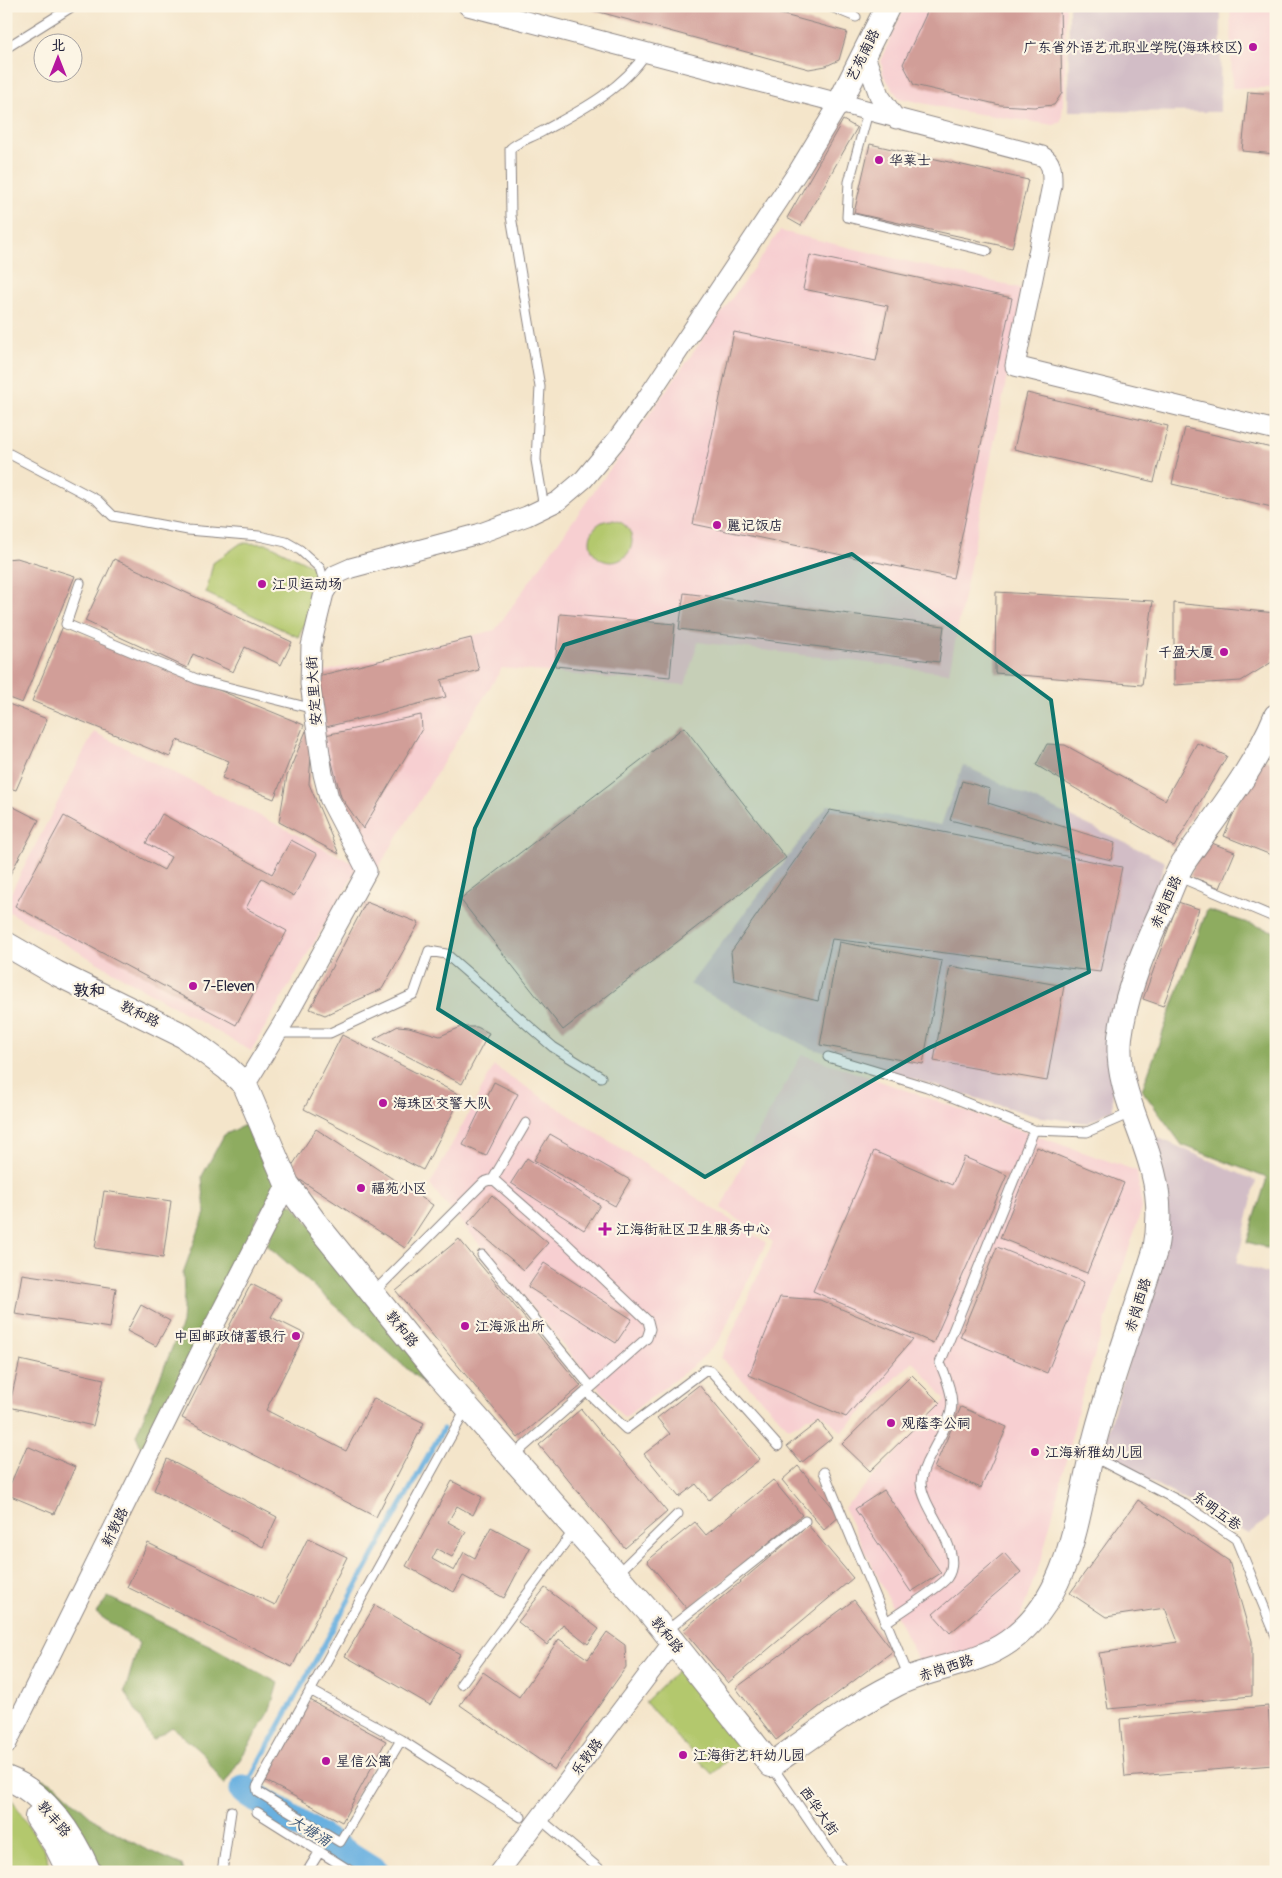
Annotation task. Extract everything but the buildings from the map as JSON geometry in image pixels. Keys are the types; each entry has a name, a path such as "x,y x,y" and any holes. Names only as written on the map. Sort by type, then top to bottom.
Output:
{"street":[{"path":"468,6 1048,159 1051,166 1052,185 1015,366 1276,430"},
{"name":"艺苑南路","path":"839,104 888,6"},
{"path":"864,53 879,95 896,119"},
{"path":"326,588 335,575 351,568 478,534 544,508 558,501 584,478 630,422 799,170 839,104"},
{"name":"安定里大街","path":"276,1033 367,871 329,798 323,774 310,684 311,646 326,588"},
{"name":"赤岗西路","path":"771,1765 896,1684 982,1656 1008,1642 1027,1626 1049,1596 1065,1564 1092,1456 1158,1236 1159,1215 1153,1171 1126,1092 1120,1061 1120,1038 1124,1014 1136,972 1182,866 1271,740 1276,716"},
{"name":"敦和路","path":"6,944 56,973 184,1036 227,1068 245,1085 287,1184 373,1293 467,1407 669,1637 771,1765"},
{"path":"245,1085 276,1033"},
{"name":"新敦路","path":"6,1745 222,1309 287,1184"},
{"name":"乐敦路","path":"499,1872 540,1819 669,1637"},
{"name":"敦丰路","path":"6,1778 18,1782 54,1815 78,1847 89,1872"},
{"name":"敦丰路","path":"6,1786 39,1820 57,1847 69,1872"}],"lane":[{"path":"6,48 73,6"},
{"path":"829,6 856,18"},
{"path":"544,508 536,460 540,387 511,216 510,150 518,142 538,134 587,107 636,68 646,52"},
{"path":"868,112 848,182 847,217 987,251"},
{"path":"6,452 97,500 114,516 188,530 259,536 286,542 300,550 320,568 326,588"},
{"path":"80,583 66,624 198,680 314,709"},
{"path":"1177,876 1220,896 1276,918"},
{"path":"276,1033 330,1033 414,994 429,951 446,954 553,1047 601,1077"},
{"path":"828,1056 927,1087 1034,1130 1087,1132 1133,1112"},
{"path":"373,1293 484,1182 493,1179 526,1124"},
{"path":"885,1623 946,1578 951,1566 951,1551 922,1493 921,1479 926,1463 952,1413 950,1388 940,1363 1034,1130"},
{"path":"493,1179 567,1244 648,1321 650,1329 647,1338 512,1458"},
{"path":"482,1255 588,1389 626,1429 705,1370 711,1371 778,1446"},
{"path":"401,1740 340,1842 258,1792 257,1787 467,1407"},
{"name":"东明五巷","path":"1092,1456 1183,1503 1236,1540 1276,1636"},
{"path":"824,1472 885,1623 910,1679"},
{"path":"616,1575 678,1514"},
{"path":"669,1637 805,1521"},
{"path":"461,1684 575,1529"},
{"path":"310,1690 401,1740 521,1817"},
{"name":"西华大街","path":"771,1765 844,1872"},
{"path":"222,1872 231,1811"},
{"path":"257,1812 352,1872"},
{"path":"540,1819 603,1872"},
{"path":"306,1872 320,1851"}],"highlighted area":[{"path":"852,554 1051,700 1089,972 929,1048 705,1177 438,1009 475,828 564,645"}],"shaded area":[{"path":"905,6 1066,6 1065,87 1061,122 1054,125 959,111 899,98 883,75 881,59"},
{"path":"1069,6 1221,6 1220,112 1068,111"},
{"name":"广东省外语艺术职业学院(海珠校区)","path":"1230,6 1276,6 1276,88 1232,88"},
{"path":"780,231 1024,289 949,673 698,642 685,685 502,668 375,873 327,779 311,675 495,630"},
{"path":"94,732 359,866 251,1051 6,910 6,902"},
{"path":"963,765 1165,862 1110,1034 1113,1109 1088,1123 1035,1116 807,1047 690,984 828,805 941,825"},
{"path":"802,1054 1137,1171 1142,1208 1083,1391 1042,1557 1016,1629 968,1655 919,1662 844,1508 946,1400 913,1361 842,1432 820,1412 789,1428 721,1358 773,1242 721,1208 754,1140"},
{"name":"江海街社区卫生服务中心","path":"494,1066 766,1243 720,1339 698,1362 624,1418 430,1185"},
{"path":"1152,1135 1256,1181 1237,1263 1276,1276 1276,1512 1249,1534 1101,1455 1165,1238"}],"green space":[{"path":"611,520 626,526 632,541 626,556 611,562 596,556 590,541 596,526"},
{"name":"江贝运动场","path":"241,543 268,544 313,566 316,585 315,594 307,620 298,637 206,593 213,563"},
{"path":"1207,910 1276,932 1276,1250 1247,1242 1267,1178 1182,1145 1142,1090"},
{"path":"245,1125 264,1166 277,1185 257,1219 143,1452 136,1435 182,1324 183,1273 205,1213 202,1176 224,1135"},
{"path":"293,1204 432,1373 449,1406 267,1245 283,1205"},
{"path":"108,1597 211,1646 278,1683 269,1713 224,1785 204,1755 172,1727 152,1740 125,1691 139,1643 96,1613"},
{"path":"678,1670 746,1743 712,1774 645,1702"},
{"path":"13,1764 56,1785 96,1821 143,1848 182,1865 184,1872 96,1872 10,1773"},
{"path":"6,1797 13,1801 44,1850 52,1872 6,1872"}],"waterway":[{"path":"244,1790 443,1429"},
{"name":"大塘涌","path":"244,1790 375,1872"}],"place":[{"name":"广东省外语艺术职业学院(海珠校区)","path":"1253,47"},
{"name":"华莱士","path":"879,160"},
{"name":"麗记饭店","path":"717,525"},
{"name":"江贝运动场","path":"262,584"},
{"name":"千盈大厦","path":"1224,652"},
{"name":"7-Eleven","path":"193,986"},
{"name":"海珠区交警大队","path":"383,1103"},
{"name":"福苑小区","path":"361,1188"},
{"name":"江海街社区卫生服务中心","path":"605,1229"},
{"name":"江海派出所","path":"465,1326"},
{"name":"中国邮政储蓄银行","path":"296,1336"},
{"name":"观蔭李公祠","path":"891,1423"},
{"name":"江海新雅幼儿园","path":"1035,1452"},
{"name":"江海街艺轩幼儿园","path":"683,1755"},
{"name":"星信公寓","path":"326,1761"}],"district":[{"name":"敦和","path":"89,991"}]}
